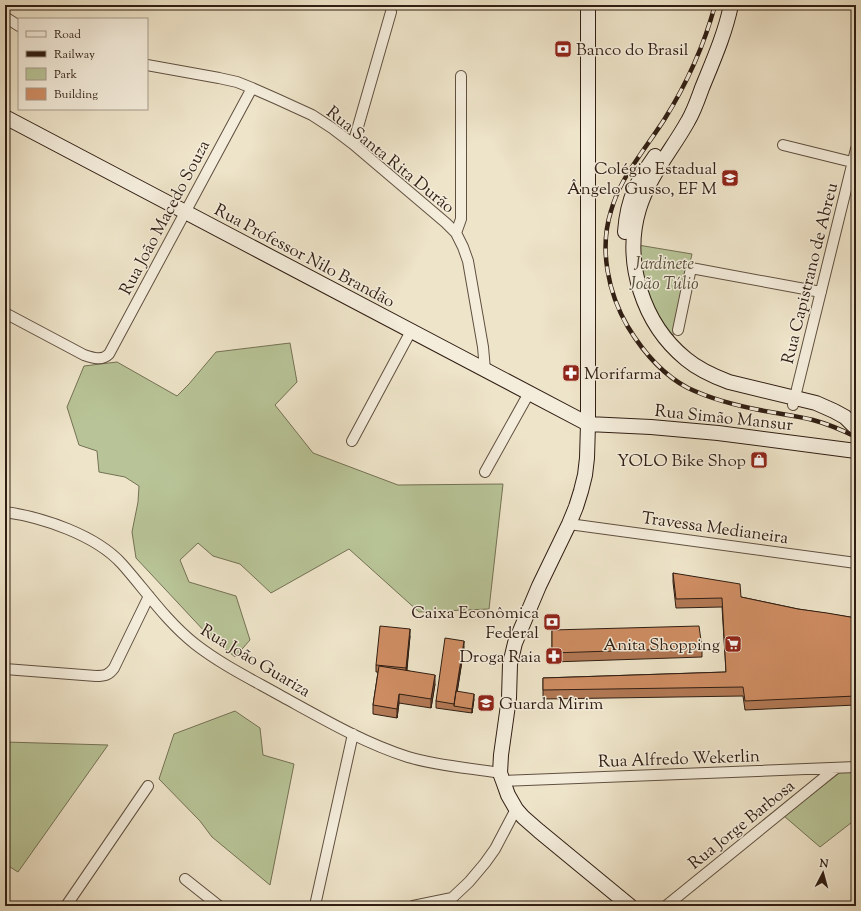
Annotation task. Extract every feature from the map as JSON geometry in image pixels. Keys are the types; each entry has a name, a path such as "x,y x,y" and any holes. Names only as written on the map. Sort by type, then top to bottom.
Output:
{"main road":[{"path":"588,5 587,458 585,475 576,507 539,586 515,643 510,664 509,698 500,755 502,777 508,795 516,809 621,903"},
{"path":"732,5 713,63 694,109 688,122 651,180 639,208 633,240 636,275 640,291 646,307 664,337 686,359 701,370 729,382 793,402 830,416 842,422 856,436"},
{"name":"Rua Professor Nilo Brandão","path":"5,118 588,424"},
{"path":"793,402 816,403 845,417 856,428"},
{"name":"Rua Simão Mansur","path":"588,424 651,427 718,433 856,451"}],"street":[{"path":"353,144 391,12"},
{"path":"5,17 18,25"},
{"name":"Rua Santa Rita Durão","path":"148,65 237,82 277,99 323,122 353,144 446,223 456,233 468,261 486,370"},
{"path":"456,233 461,219 461,76"},
{"name":"Rua João Macedo Souza","path":"5,313 84,354 96,358 106,357 109,354 252,88"},
{"path":"783,145 854,163"},
{"name":"Rua Capistrano de Abreu","path":"793,402 854,163 856,149"},
{"path":"678,330 691,268 820,292"},
{"path":"352,441 411,331"},
{"path":"485,472 529,393"},
{"name":"Rua João Guariza","path":"5,512 48,522 79,534 97,544 121,563 162,612 195,644 236,671 353,734 395,752 421,760 502,777"},
{"name":"Travessa Medianeira","path":"569,524 856,562"},
{"path":"5,669 96,676 110,674 149,596"},
{"path":"316,901 353,734"},
{"name":"Rua Alfredo Wekerlin","path":"502,777 856,767"},
{"name":"Rua Jorge Barbosa","path":"666,906 836,768"},
{"path":"66,906 148,786"},
{"path":"413,906 450,902 485,863 502,837 516,809"},
{"path":"185,879 219,906"}],"green space":[{"name":"Jardinete João Túlio","path":"638,245 692,254 672,339 647,296"},
{"path":"290,343 297,382 275,405 313,453 398,485 503,484 489,609 419,612 349,549 271,593 240,564 213,556 198,543 180,560 189,582 236,596 250,640 235,657 207,634 136,558 132,532 138,502 139,486 125,477 99,472 97,451 79,445 67,407 84,366 117,362 177,396 216,352"},
{"path":"235,711 260,728 263,755 294,764 270,885 212,837 200,821 159,779 174,734"},
{"path":"5,742 108,745 18,872 7,865 5,868"},
{"path":"842,771 856,771 856,819 820,847 784,816"}],"building":[{"path":"673,573 740,584 741,597 798,609 856,618 856,696 745,701 743,687 543,690 543,678 726,672 722,598 676,599"},
{"path":"380,626 410,629 406,668 376,665"},
{"path":"699,626 702,648 552,653 552,630"},
{"path":"445,638 464,641 454,704 436,701"},
{"path":"379,666 435,675 431,699 399,694 397,709 373,705"},
{"path":"456,691 474,694 472,709 454,706"}],"railway":[{"path":"715,5 700,50 680,93 624,180 618,191 611,211 607,226 606,255 615,300 628,327 640,344 654,361 679,383 709,397 731,404 819,422 835,427 856,437"}],"place":[{"name":"Banco do Brasil","path":"563,49"},
{"name":"Colégio Estadual Ângelo Gusso, EF M","path":"730,178"},
{"name":"Morifarma","path":"571,373"},
{"name":"YOLO Bike Shop","path":"759,460"},
{"name":"Caixa Econômica Federal","path":"552,622"},
{"name":"Anita Shopping","path":"733,644"},
{"name":"Droga Raia","path":"554,656"},
{"name":"Guarda Mirim","path":"486,703"}]}
